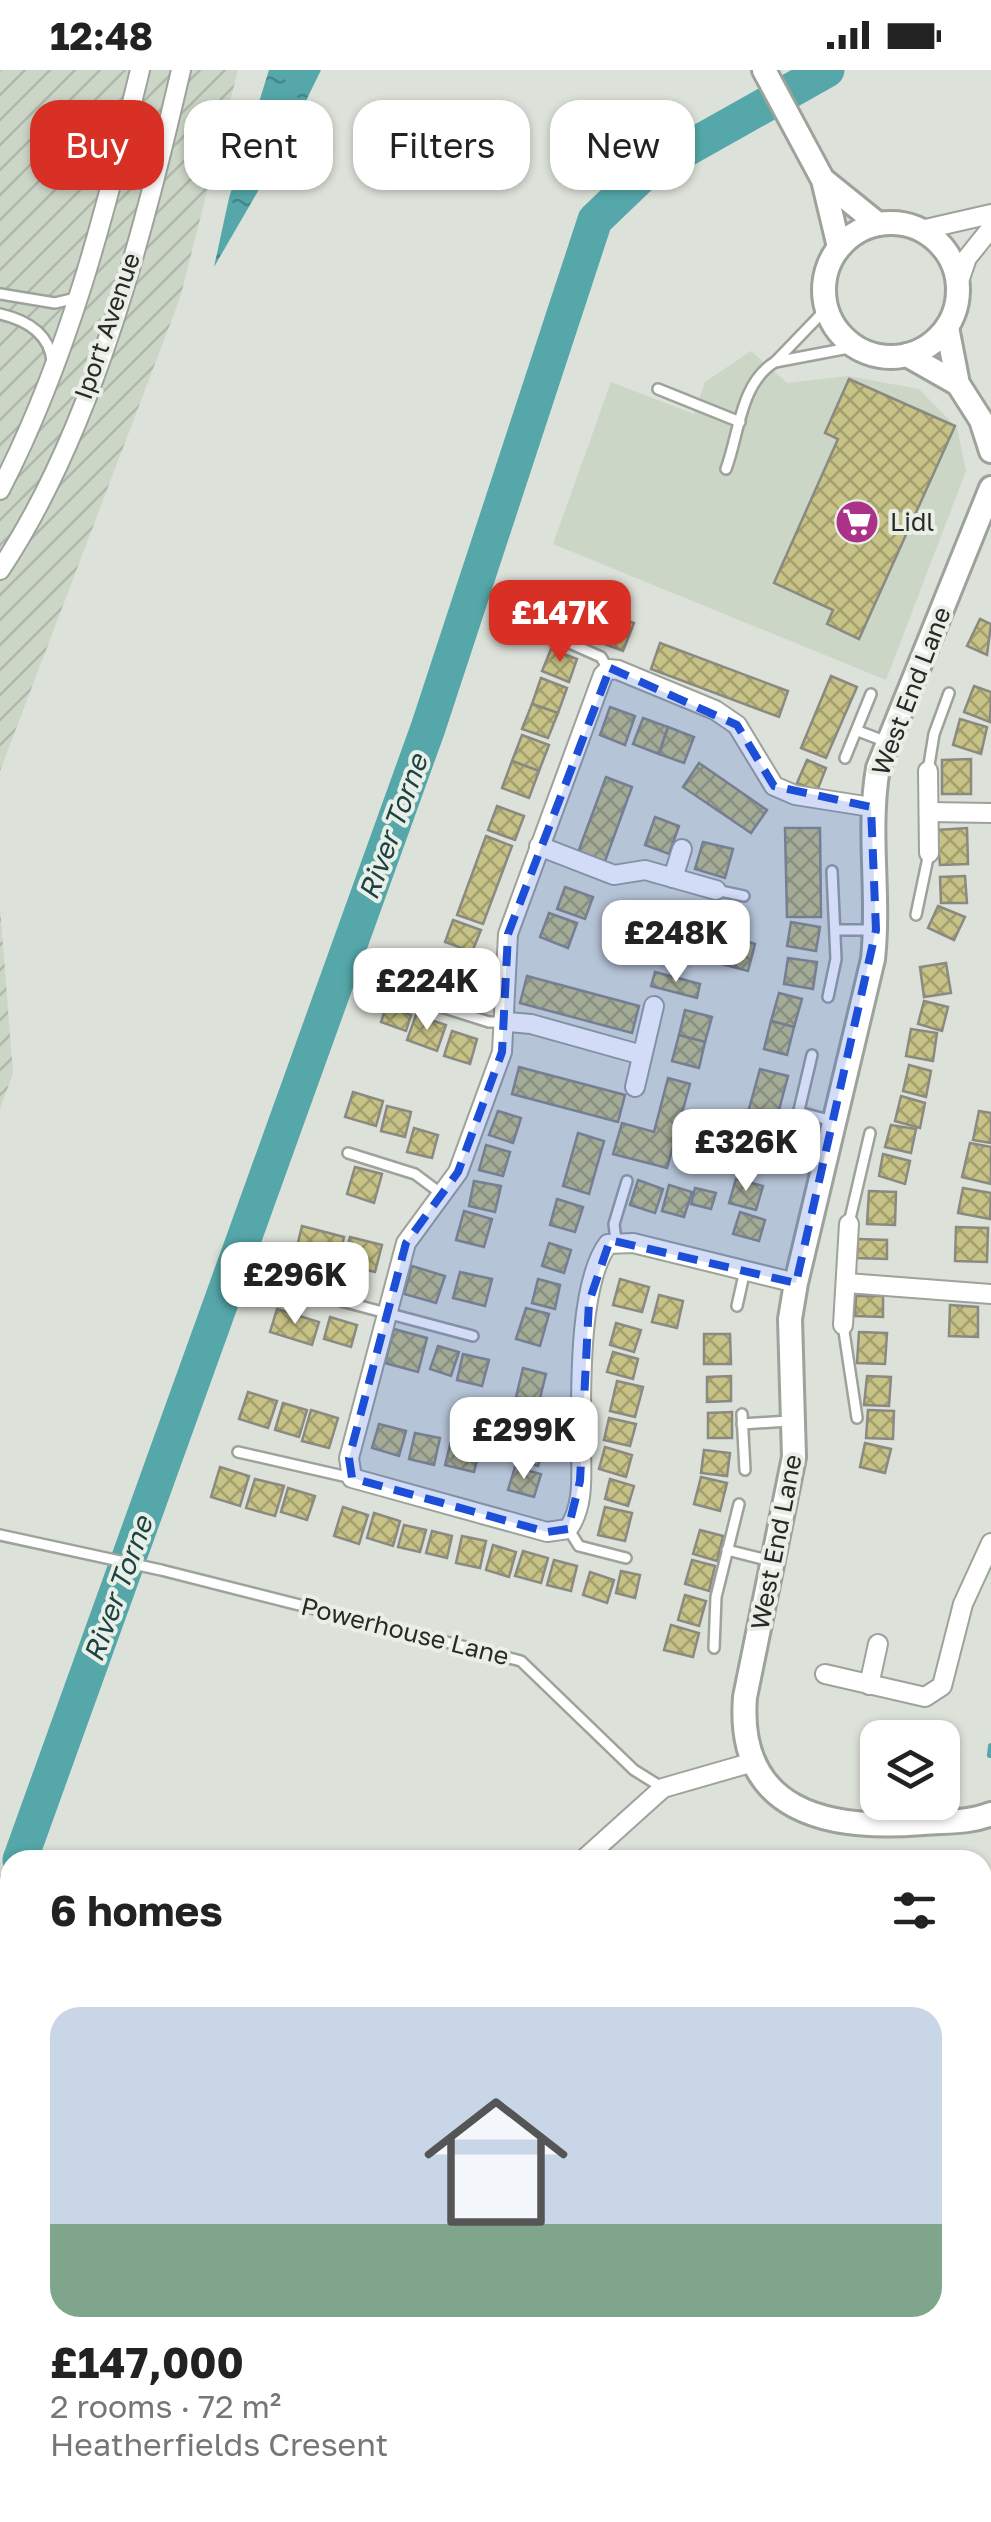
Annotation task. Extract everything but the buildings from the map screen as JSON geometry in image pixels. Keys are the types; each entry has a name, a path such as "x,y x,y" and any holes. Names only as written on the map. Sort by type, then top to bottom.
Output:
{"street":[{"name":"Iport Avenue","path":"0,490 53,374 78,298 140,70"},
{"name":"Iport Avenue","path":"0,570 56,466 86,393 127,273 181,70"},
{"path":"764,70 823,180 839,246"},
{"path":"823,180 878,224"},
{"path":"921,230 950,227 991,214"},
{"path":"958,284 952,262 939,243 921,230 899,223 878,224 856,232 839,246 823,286 826,308 835,328 854,347 880,356 907,355 932,344 947,327 967,258 991,228"},
{"path":"947,327 958,384 980,420 991,451"},
{"path":"907,355 958,384"},
{"name":"West End Lane","path":"750,1763 742,1732 745,1697 794,1457 796,1420 790,1319 876,930 871,806 887,742 991,488"},
{"path":"796,1282 616,1241 598,1256 588,1302 580,1482 576,1517 568,1528 547,1532 352,1478 350,1458 406,1243 458,1172 502,1052 507,1022 508,934 608,669 715,710 737,725 774,786 795,795 871,806"},
{"path":"928,771 929,853"},
{"path":"928,812 991,812"},
{"path":"539,846 614,875 644,870 716,890"},
{"path":"673,878 682,849"},
{"path":"634,1087 654,1006"},
{"path":"507,1022 531,1024 642,1055"},
{"path":"844,1324 849,1224"},
{"path":"847,1282 991,1294"},
{"path":"826,1674 925,1697 942,1686 963,1604 991,1543"},
{"path":"869,1685 878,1644"},
{"path":"593,1850 663,1788 750,1763 787,1803 816,1814 882,1826 974,1821 991,1814"}],"lane":[{"path":"0,294 55,303 78,298"},
{"path":"726,469 756,382 826,308"},
{"path":"0,314 37,330 51,346 53,374"},
{"path":"774,362 854,347"},
{"path":"658,388 740,422"},
{"path":"556,637 600,658 608,669"},
{"path":"928,771 934,734 950,692"},
{"path":"845,758 871,694"},
{"path":"858,731 887,742"},
{"path":"916,915 929,853"},
{"path":"828,997 837,930 832,872"},
{"path":"716,890 744,896"},
{"path":"837,930 876,930"},
{"path":"429,1003 489,1022 507,1022"},
{"path":"787,1161 812,1056"},
{"path":"799,1112 834,1122"},
{"path":"849,1224 870,1134"},
{"path":"348,1152 415,1174 443,1195"},
{"path":"616,1241 614,1224 627,1181"},
{"path":"737,1306 746,1270"},
{"path":"296,1289 474,1336"},
{"path":"844,1324 857,1418"},
{"path":"745,1470 742,1419 796,1420"},
{"path":"238,1452 352,1478"},
{"path":"714,1648 716,1597 739,1504"},
{"path":"568,1528 579,1546 626,1558"},
{"name":"Powerhouse Lane","path":"0,1535 161,1570 521,1661 634,1770 663,1788"},
{"path":"728,1550 774,1562"}],"highlighted area":[{"path":"610,668 737,725 774,786 871,807 876,930 796,1283 610,1240 589,1302 580,1481 568,1529 547,1532 352,1478 349,1458 406,1243 458,1172 502,1052 508,934"}],"shaded area":[{"path":"0,70 238,70 230,100 184,100 184,190 207,190 180,298 0,771"},
{"path":"751,351 787,383 848,376 919,389 957,428 966,471 886,680 553,544 611,382 694,414 705,382"},
{"path":"0,907 13,1073 0,1109"}],"water":[{"path":"269,70 321,70 306,100 260,100"},
{"path":"232,190 259,190 214,267"}],"waterway":[{"name":"River Torne","path":"24,1850 428,728 595,220 644,173 827,70"},
{"path":"990,1755 991,1746"}],"place":[{"name":"Lidl","path":"857,522"}]}
